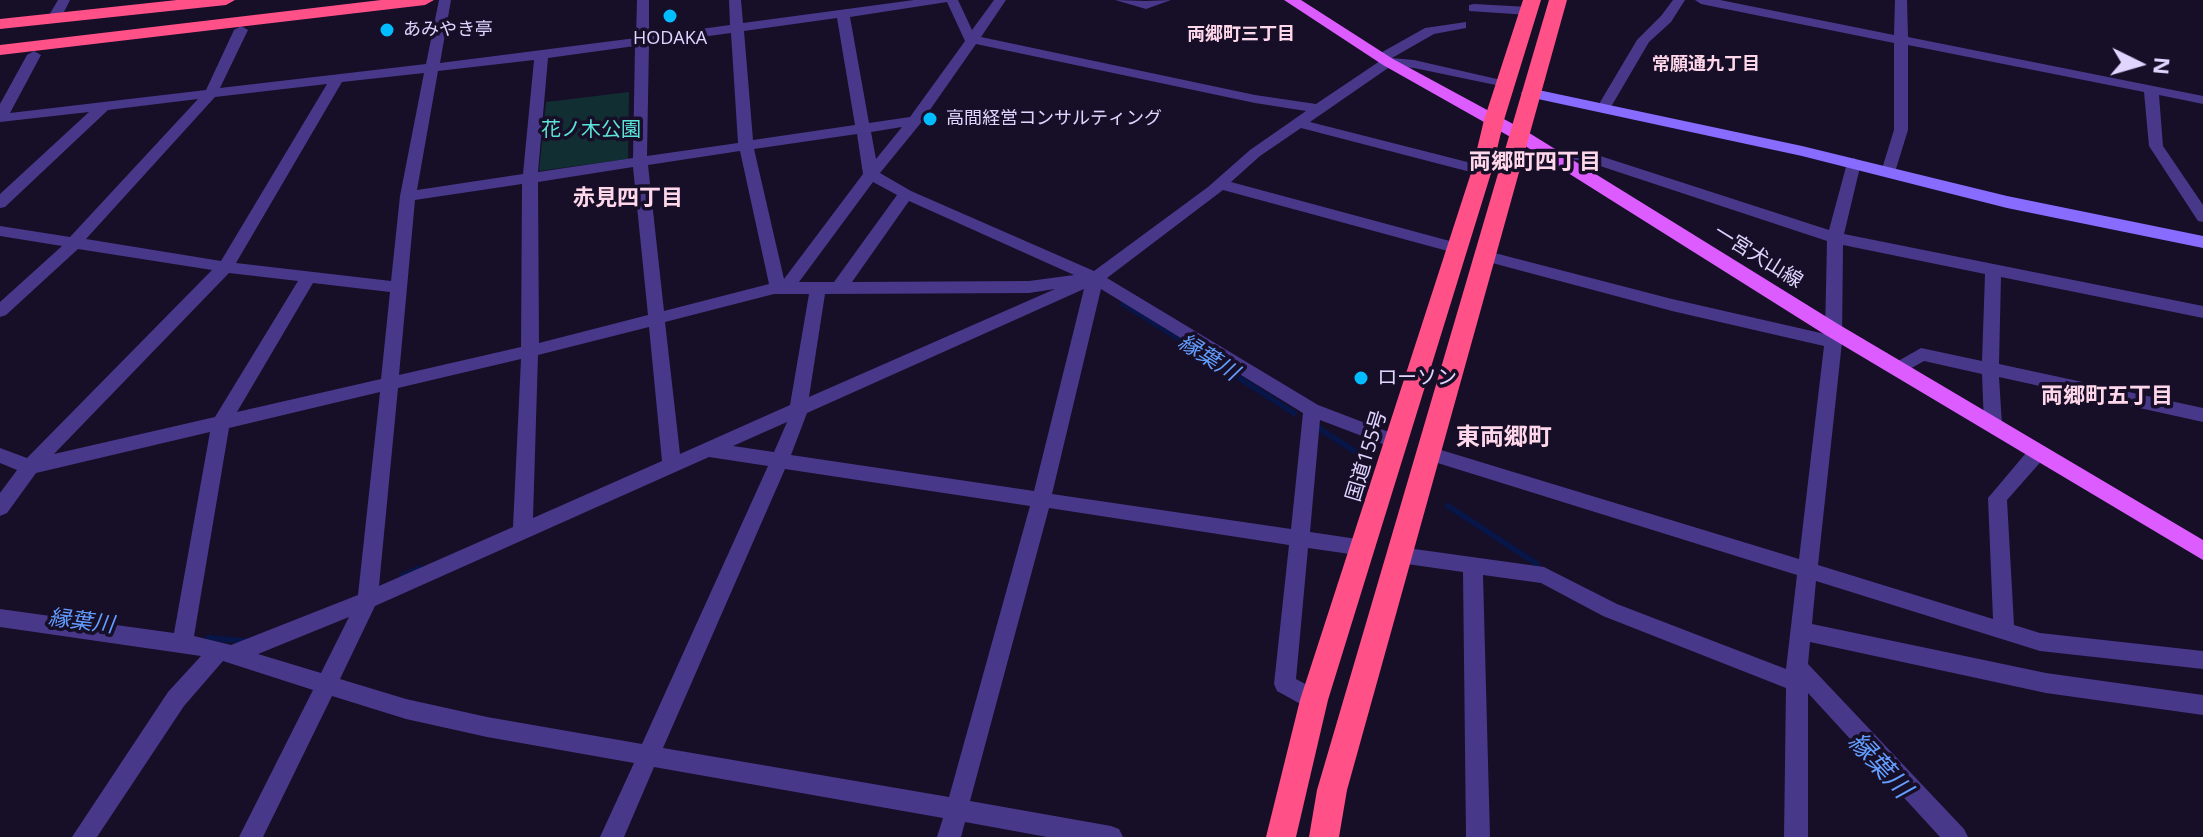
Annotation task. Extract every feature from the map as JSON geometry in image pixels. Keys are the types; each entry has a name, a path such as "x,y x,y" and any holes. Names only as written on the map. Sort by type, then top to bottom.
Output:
{"highway":[{"path":"0,24 226,0"},
{"path":"180,15 226,0"},
{"path":"0,52 425,0"},
{"path":"1324,837 1332,790 1558,0"},
{"path":"0,35 293,1"},
{"path":"0,52 34,55 365,15 398,3"},
{"name":"国道155号","path":"1281,837 1314,700 1482,170 1494,120 1530,5"}],"main road":[{"name":"一宮犬山線","path":"1291,0 1385,60 1549,153 1832,336 1899,369 2203,551"}],"street":[{"path":"55,17 64,0"},
{"path":"251,837 368,600 408,196 445,0"},
{"path":"643,0 640,162 672,464"},
{"path":"735,0 746,146 780,289"},
{"path":"0,118 541,55 942,0"},
{"path":"952,0 970,39"},
{"path":"0,455 30,467 220,425 780,289 788,285 915,121 1000,0"},
{"path":"1121,0 1146,5 1165,0"},
{"path":"1603,109 1644,40 1666,19 1679,0"},
{"path":"1701,0 2203,100"},
{"path":"1888,172 1901,130 1901,0"},
{"path":"1474,8 1530,5"},
{"path":"843,15 871,174 906,194 1095,278 1312,410 1396,442"},
{"path":"84,837 176,699 226,653 368,600 1095,278 1220,184 1255,153 1385,60 1430,31 1461,25"},
{"path":"0,311 75,242 211,93 241,30"},
{"path":"970,39 1255,99 1318,109"},
{"path":"0,118 34,55"},
{"path":"523,531 530,351 530,179 541,55"},
{"path":"1385,60 1505,85"},
{"path":"0,508 30,467 225,267 337,79"},
{"path":"2151,89 2156,146 2203,217"},
{"path":"1529,93 1854,163 2007,202 2203,242"},
{"path":"0,203 103,107"},
{"path":"408,196 915,121"},
{"path":"1298,123 1482,170"},
{"path":"1549,153 1586,156 1835,238 2203,312"},
{"path":"1796,837 1797,674 1832,336 1835,238 1854,163"},
{"path":"1220,184 1455,248"},
{"path":"612,837 780,461 799,410 828,289 906,194"},
{"path":"0,231 225,267 398,287"},
{"path":"1487,256 1672,305 1832,336"},
{"path":"1993,272 1990,369 1993,425"},
{"path":"183,643 220,425 308,278"},
{"path":"780,289 1029,287 1095,278"},
{"path":"949,837 1041,501 1095,278"},
{"path":"1899,369 1921,354 2203,415"},
{"path":"1312,410 1285,684 1314,700"},
{"path":"707,449 1364,548"},
{"path":"2004,630 1997,498 2038,452"},
{"path":"1428,453 2040,642 2203,660"},
{"path":"1400,555 1544,575 1610,610 1797,674 1956,837"},
{"path":"1473,565 1478,837"},
{"path":"0,618 183,643 327,682 406,709 956,812 1111,837"},
{"path":"1802,631 2046,683 2203,705"}],"green space":[{"name":"花ノ木公園","path":"629,92 628,159 539,171 546,102"}],"waterway":[{"name":"縁葉川","path":"1122,304 1208,358"},
{"name":"縁葉川","path":"1205,356 1294,413"},
{"name":"縁葉川","path":"1315,426 1361,455"},
{"name":"縁葉川","path":"1448,506 1537,564"},
{"name":"縁葉川","path":"402,576 420,568"},
{"name":"縁葉川","path":"208,638 246,641"}],"place":[{"name":"HODAKA","path":"670,16"},
{"name":"あみやき亭","path":"387,30"},
{"name":"高間経営コンサルティング","path":"930,119"},
{"name":"ローソン","path":"1361,378"}],"district":[{"name":"両郷町三丁目","path":"1241,35"},
{"name":"常願通九丁目","path":"1706,65"},
{"name":"両郷町四丁目","path":"1535,163"},
{"name":"赤見四丁目","path":"628,199"},
{"name":"両郷町五丁目","path":"2107,397"},
{"name":"東両郷町","path":"1504,438"}]}
